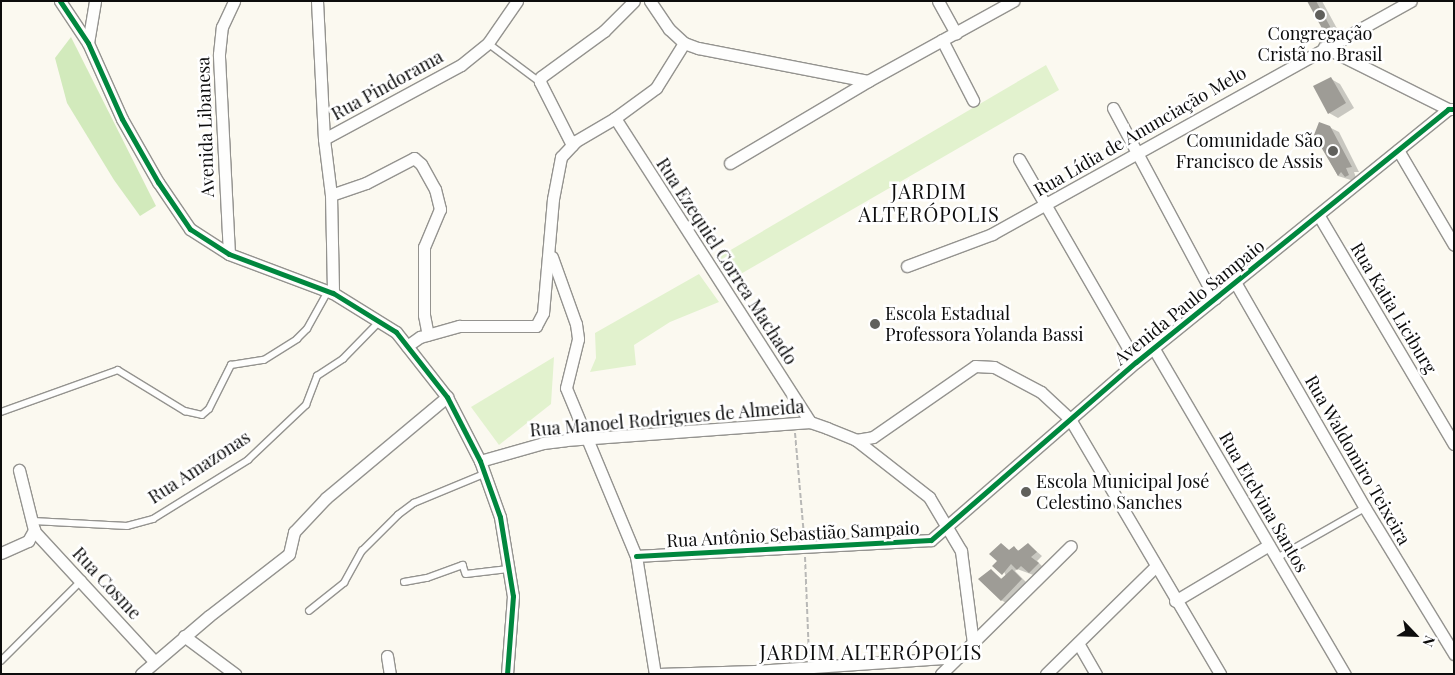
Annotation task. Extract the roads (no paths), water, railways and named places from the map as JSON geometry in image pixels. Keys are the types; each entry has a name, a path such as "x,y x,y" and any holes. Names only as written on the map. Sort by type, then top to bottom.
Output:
{"street":[{"path":"60,1 88,43 122,119 158,182 190,229 228,254 330,293 396,332 447,397 480,461 500,517 513,596 507,674"},
{"path":"88,43 95,1"},
{"name":"Rua Pindorama","path":"317,1 324,139 461,65 488,43 517,1"},
{"path":"572,145 540,82 541,77 604,31 634,1"},
{"path":"650,1 658,16 684,43 721,53 868,81"},
{"path":"938,1 956,33"},
{"path":"730,163 868,81 1013,1"},
{"name":"Rua Lídia de Anunciação Melo","path":"907,266 965,246 1047,204 1324,47 1411,1"},
{"name":"Avenida Libanesa","path":"228,254 219,54 222,27 231,2"},
{"path":"942,40 973,100"},
{"path":"406,346 428,335 478,324 536,326 542,313 551,248 557,173 561,158 572,145 615,118 656,88 684,43"},
{"path":"1324,47 1451,108"},
{"path":"1113,108 1135,153 1215,298"},
{"name":"Avenida Paulo Sampaio","path":"949,528 1136,362 1451,108"},
{"name":"Rua Ezequiel Correa Machado","path":"615,118 810,422"},
{"path":"324,139 331,195 330,293"},
{"path":"1398,150 1454,244"},
{"path":"331,195 366,183 414,158 421,164 435,188 440,209 424,247 424,314 428,335"},
{"path":"1019,159 1047,204 1136,362"},
{"name":"Rua Katia Liciburg","path":"1319,216 1454,444"},
{"path":"551,248 578,339 566,388 589,439 636,556 657,674 757,672 959,657"},
{"name":"Rua Waldomiro Teixeira","path":"1236,282 1365,508 1454,654"},
{"name":"Rua Etelvina Santos","path":"1154,349 1345,674"},
{"path":"856,440 874,437 960,374 983,364 1041,392 1070,419 1175,601 1220,674"},
{"path":"141,674 184,636 289,554 294,532 315,509 447,397"},
{"name":"Rua Manoel Rodrigues de Almeida","path":"480,461 543,443 810,422 856,440 929,497 956,538 963,561 973,643"},
{"path":"1,553 28,541 33,526 18,470"},
{"name":"Rua Cosme","path":"33,526 154,661"},
{"name":"Rua Antônio Sebastião Sampaio","path":"636,556 931,540 949,528"},
{"path":"1175,601 1269,545"},
{"path":"941,674 1071,546"},
{"path":"1046,674 1156,566"},
{"path":"184,636 234,674"},
{"path":"1078,643 1096,674"},
{"path":"387,656 390,674"}],"lane":[{"path":"488,43 540,82"},
{"path":"1,412 118,370 185,411 202,415 209,409 231,365 264,360 297,339 307,328 330,293"},
{"name":"Rua Amazonas","path":"33,526 127,526 153,519 248,460 306,405 317,376 343,359 379,322"},
{"path":"309,611 344,582 362,552 398,515 414,503 484,474"},
{"path":"1276,558 1365,508"},
{"path":"404,582 427,578 463,565 466,574 508,569"},
{"path":"1,660 82,580"}],"place":[{"name":"Congregação Cristã no Brasil","path":"1320,15"},
{"name":"Comunidade São Francisco de Assis","path":"1333,151"},
{"name":"Escola Estadual Professora Yolanda Bassi","path":"875,324"},
{"name":"Escola Municipal José Celestino Sanches","path":"1026,492"}],"district":[{"name":"JARDIM ALTERÓPOLIS","path":"929,202"},
{"name":"JARDIM ALTERÓPOLIS","path":"871,651"}]}
